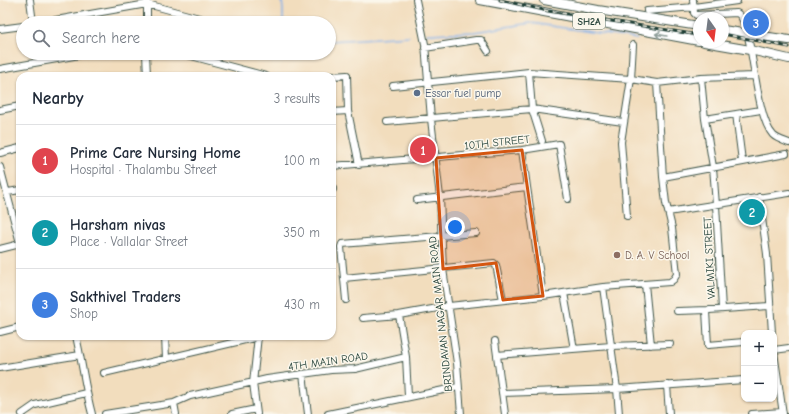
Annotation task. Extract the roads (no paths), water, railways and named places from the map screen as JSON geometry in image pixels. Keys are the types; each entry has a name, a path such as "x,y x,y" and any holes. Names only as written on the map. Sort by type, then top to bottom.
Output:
{"main road":[{"name":"SH2A","path":"483,0 693,40"},
{"name":"SH2A","path":"544,0 693,25"},
{"path":"729,31 789,40"},
{"path":"729,46 789,59"}],"street":[{"path":"30,0 32,16"},
{"name":"BRINDAVAN NAGAR MAIN ROAD","path":"416,0 425,46 429,82 431,119 440,197 443,269 457,364 461,414"},
{"path":"647,11 682,8 693,4 737,1"},
{"path":"76,16 147,2 194,16"},
{"path":"147,2 147,16"},
{"path":"693,4 694,13 699,16 730,13 740,15 743,19 761,110 769,130 774,136 789,143"},
{"path":"0,29 16,27"},
{"path":"425,46 481,40 488,51"},
{"path":"627,216 621,142 631,79 633,45"},
{"path":"0,69 51,60"},
{"path":"146,60 147,72"},
{"path":"206,60 251,72"},
{"path":"393,86 529,72 657,82 701,78 754,76"},
{"path":"529,72 532,109 542,141"},
{"path":"336,76 347,75 348,111 359,165"},
{"name":"VALMIKI STREET","path":"701,78 705,119 713,167 722,309"},
{"path":"364,318 399,315 449,306 543,296 603,287 670,282 674,279 677,274 672,228 666,203 663,177 657,82"},
{"path":"0,110 16,107"},
{"path":"386,122 532,109 623,122"},
{"path":"705,119 761,110"},
{"path":"336,112 348,111"},
{"path":"736,114 742,161"},
{"name":"10TH STREET","path":"336,166 522,150 560,144 568,199"},
{"path":"0,153 16,149"},
{"path":"522,150 543,296"},
{"path":"663,177 742,161 786,154"},
{"path":"0,167 16,222"},
{"path":"417,200 527,187"},
{"path":"0,191 16,190"},
{"path":"668,212 789,193"},
{"path":"759,197 767,254 772,330"},
{"path":"346,300 341,247 342,244 476,233"},
{"path":"0,249 16,244"},
{"path":"344,278 495,264 503,300"},
{"path":"645,284 651,345"},
{"path":"603,287 619,414"},
{"path":"564,293 574,349"},
{"path":"677,311 770,306"},
{"path":"706,310 708,344 741,342"},
{"path":"399,315 406,357 408,396"},
{"path":"0,332 16,328"},
{"path":"77,340 86,393 92,414"},
{"path":"165,340 166,359"},
{"path":"104,373 245,340"},
{"path":"232,414 256,411 253,383 258,340"},
{"path":"495,341 505,414"},
{"path":"497,355 611,346 670,344"},
{"path":"777,350 789,348"},
{"path":"0,368 80,355"},
{"name":"4TH MAIN ROAD","path":"105,414 132,412 174,403 190,396 268,379 355,369 406,357"},
{"path":"303,374 308,414"},
{"path":"502,393 617,389 741,380"},
{"path":"752,414 783,413 777,382"},
{"path":"667,385 669,414"},
{"path":"328,414 408,396 458,387"},
{"path":"22,414 35,405 86,393"},
{"path":"174,403 176,414"}],"waterway":[{"path":"282,0 283,16"},
{"path":"427,34 474,32 531,23 637,39"},
{"path":"336,41 409,36"}],"railway":[{"path":"500,0 548,11 693,34"},
{"path":"729,35 789,47"}],"place":[{"name":"Sakthivel Traders","path":"756,23"},
{"name":"Essar fuel pump","path":"417,93"},
{"name":"Prime Care Nursing Home","path":"423,150"},
{"name":"Harsham nivas","path":"752,212"},
{"name":"D. A. V School","path":"617,255"}]}
